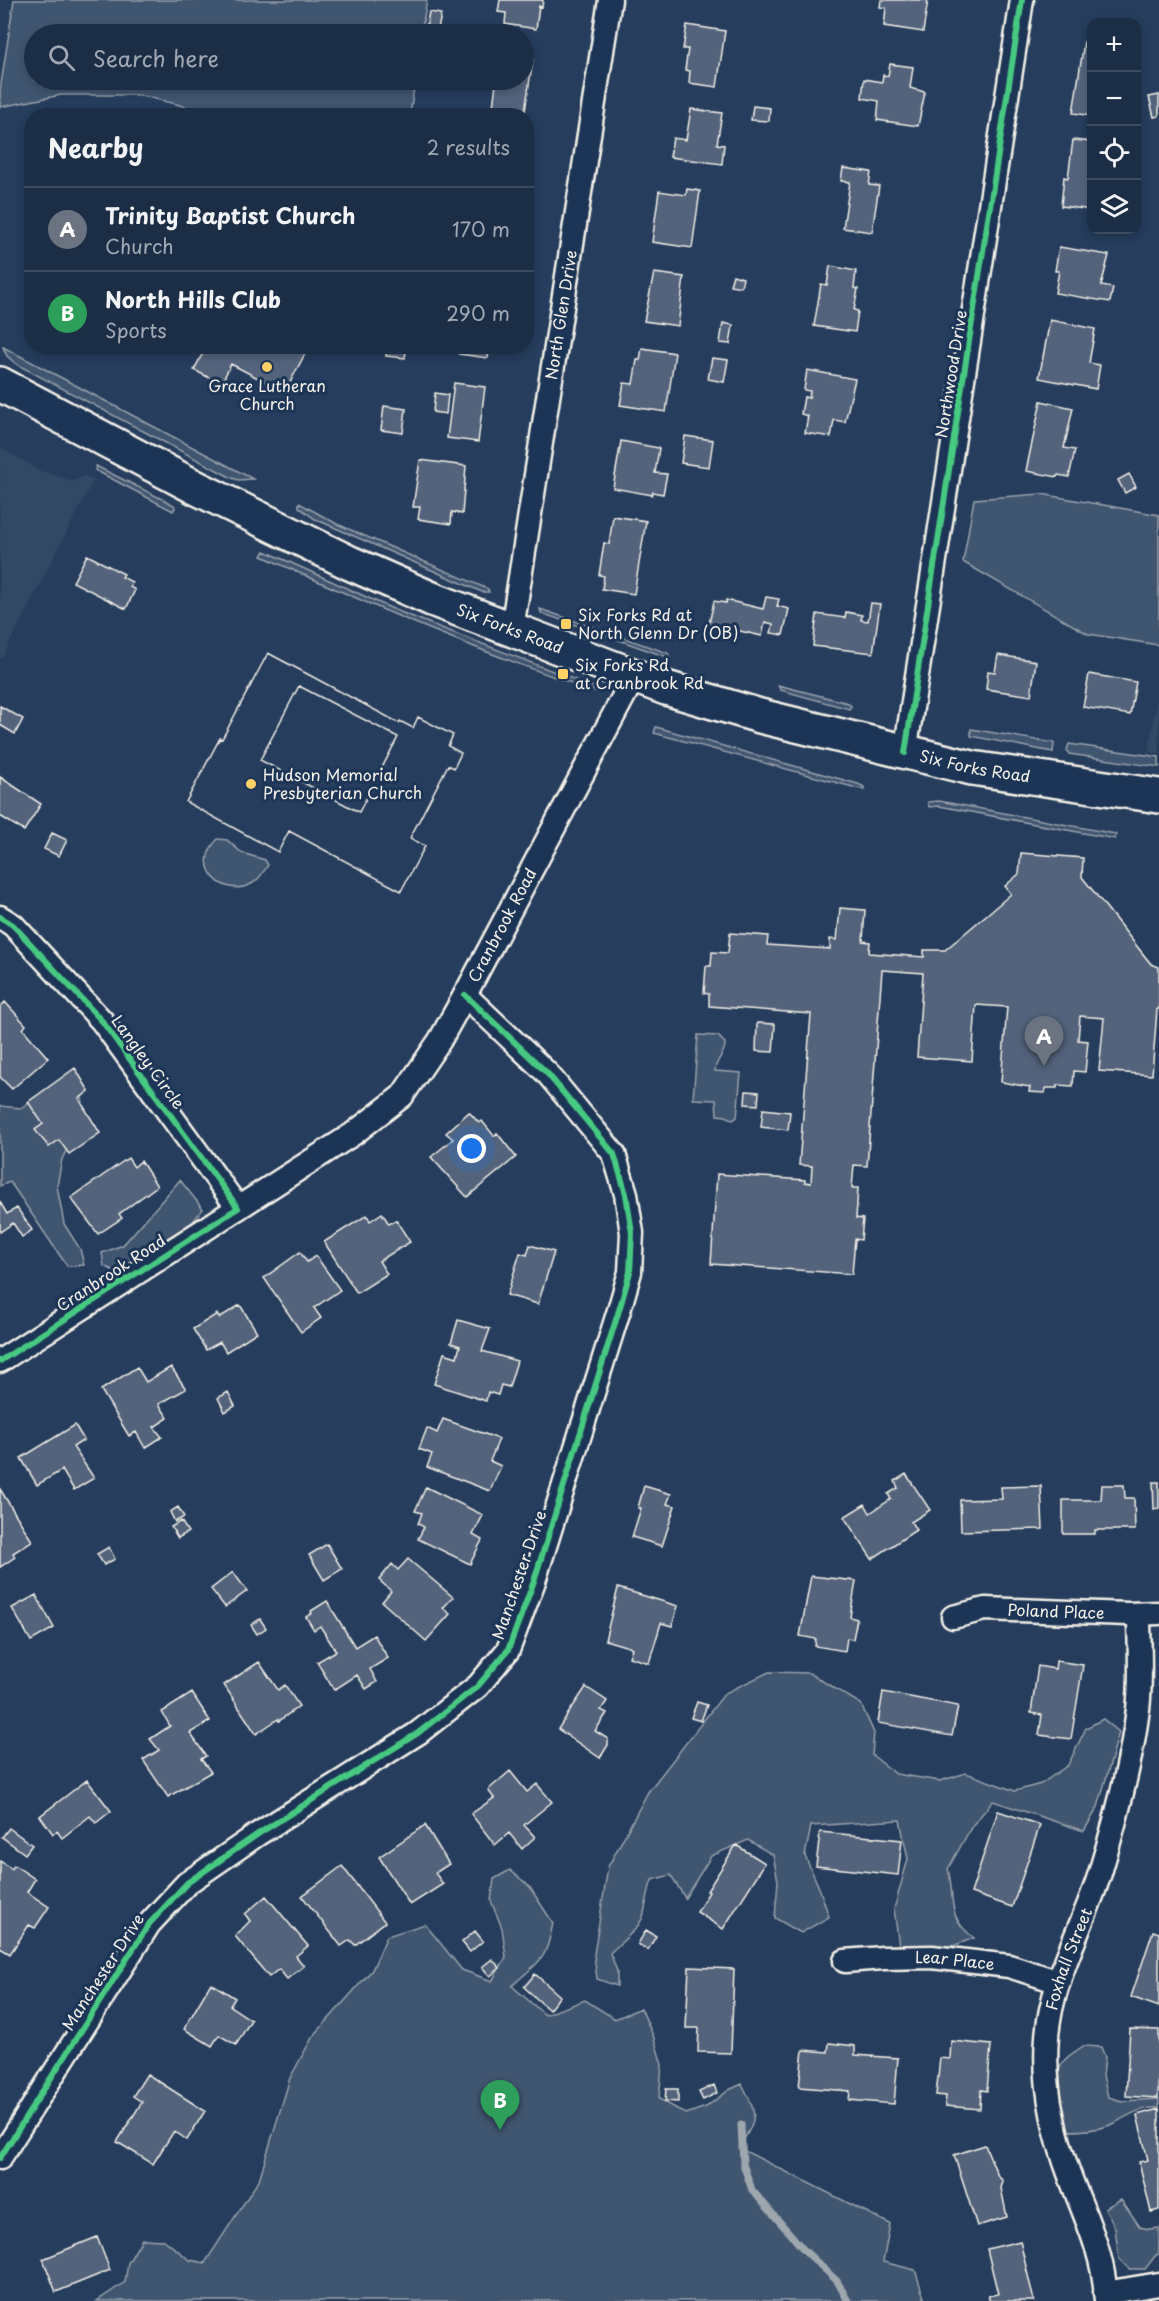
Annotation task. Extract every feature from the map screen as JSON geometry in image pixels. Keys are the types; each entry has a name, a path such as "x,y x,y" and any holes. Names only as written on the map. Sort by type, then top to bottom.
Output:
{"main road":[{"name":"Six Forks Road","path":"0,384 271,525 432,599 635,675 739,710 905,753 972,768 1159,796"}],"street":[{"name":"North Glen Drive","path":"512,629 610,0"},
{"name":"Northwood Drive","path":"905,753 1022,0"},
{"name":"Cranbrook Road","path":"0,1361 353,1134 402,1096 440,1040 465,995 635,675"},
{"name":"Langley Circle","path":"0,917 13,925 102,1021 238,1208"},
{"name":"Manchester Drive","path":"0,2158 149,1924 187,1883 258,1834 418,1733 478,1686 510,1646 534,1581 620,1306 630,1272 632,1233 626,1194 614,1154 547,1072 465,995"},
{"name":"Poland Place","path":"953,1617 985,1609 1149,1613"},
{"name":"Foxhall Street","path":"1106,2297 1098,2250 1059,2141 1047,2083 1047,2037 1059,1982 1100,1872 1127,1770 1138,1707 1149,1613"},
{"name":"Lear Place","path":"845,1961 932,1957 1009,1966 1059,1982"},
{"path":"1106,2297 1159,2284"}],"shaded area":[{"path":"14,0 427,0 423,24 24,24 24,90 414,90 411,108 187,108 139,95 61,95 0,107 0,91"},
{"path":"3,347 253,479 232,478 16,364 7,356"},
{"path":"0,447 40,471 73,481 84,476 94,479 2,658 0,657"},
{"path":"96,466 174,505 175,508 173,511 95,470"},
{"path":"1041,494 1159,515 1159,645 1088,634 963,562 974,499"},
{"path":"299,503 337,524 488,589 489,592 482,592 315,519 299,507"},
{"path":"265,551 395,610 594,687 595,691 468,645 385,611 262,556"},
{"path":"540,609 668,653 670,658 541,613"},
{"path":"1159,683 1159,753 1149,752"},
{"path":"778,685 848,703 851,706 849,709 780,690"},
{"path":"656,727 858,784 864,787 864,790 654,733"},
{"path":"971,729 1054,743 1053,752 971,736"},
{"path":"1069,744 1159,757 1159,767 1069,754 1067,750"},
{"path":"939,801 1116,834 1115,839 939,806 929,807 928,802"},
{"path":"218,839 227,840 242,853 265,860 268,865 257,880 242,887 232,887 214,878 207,860 210,850"},
{"path":"698,1035 718,1036 725,1043 715,1071 741,1073 737,1117 733,1120 717,1115 716,1100 693,1099"},
{"path":"47,1091 81,1091 85,1115 62,1159 57,1186 64,1224 80,1249 84,1265 67,1266 10,1182 0,1186 0,1106 21,1108"},
{"path":"180,1180 203,1209 182,1235 114,1271 104,1266 102,1253 123,1245"},
{"path":"769,1672 809,1673 861,1704 874,1733 872,1755 896,1774 940,1781 966,1773 1015,1791 1041,1784 1068,1765 1086,1728 1103,1719 1119,1732 1098,1807 1084,1831 993,1801 972,1826 948,1869 955,1915 965,1930 974,1938 953,1946 899,1946 894,1909 908,1859 900,1820 811,1826 805,1856 829,1917 801,1933 775,1918 778,1881 773,1855 748,1840 711,1856 685,1898 671,1875 652,1880 642,1919 610,1953 617,1971 617,1986 597,1979 594,1954 608,1867 648,1792 725,1693"},
{"path":"510,1870 529,1886 553,1923 544,1954 512,1986 545,2015 585,2000 615,2019 641,2008 654,2038 662,2065 659,2099 686,2114 706,2107 729,2090 742,2084 754,2117 739,2148 890,2224 883,2262 915,2270 925,2301 97,2301 125,2282 128,2263 142,2239 164,2240 190,2260 205,2263 259,2180 290,2078 312,2038 372,1970 387,1936 425,1924 462,1970 492,1981 506,1957 502,1928 491,1901 494,1879"},
{"path":"1083,2046 1101,2047 1105,2057 1103,2075 1108,2097 1122,2101 1159,2099 1159,2108 1141,2110 1104,2127 1068,2131 1059,2106 1057,2077 1066,2059"},
{"path":"1121,2199 1140,2227 1159,2228 1159,2254 1145,2269 1129,2269 1119,2259 1115,2228 1105,2208"}],"building":[{"path":"500,0 543,0 542,7 539,6 536,29 534,24 505,24 506,13 498,12"},
{"path":"881,0 928,0 923,32 884,26 886,8 880,7"},
{"path":"429,12 441,14 439,24 427,24"},
{"path":"687,25 725,31 717,87 689,83 690,71 685,70 688,49 683,49"},
{"path":"1084,42 1087,42 1087,115 1073,113"},
{"path":"890,64 913,67 910,88 925,92 918,126 877,120 879,101 862,98 864,79 882,82 883,75 888,76"},
{"path":"495,90 528,90 525,108 493,107"},
{"path":"1159,95 1159,116 1154,117 1149,97"},
{"path":"753,106 770,108 769,121 751,120"},
{"path":"691,109 722,113 717,144 724,145 722,164 670,157 673,138 686,140"},
{"path":"1073,140 1087,141 1087,209 1061,206 1064,177 1068,178"},
{"path":"843,168 871,172 869,185 879,186 872,232 843,228 850,182 841,181"},
{"path":"687,189 700,191 692,248 652,242 659,191 686,195"},
{"path":"1059,247 1109,255 1101,286 1113,288 1110,302 1055,293 1059,271 1055,271"},
{"path":"830,266 856,271 854,288 858,289 854,310 858,311 855,332 814,326 821,284 827,285"},
{"path":"654,273 684,277 678,326 644,321"},
{"path":"733,275 743,278 741,287 730,285"},
{"path":"1050,320 1095,329 1089,363 1100,365 1096,389 1039,378"},
{"path":"723,323 733,325 730,344 720,343"},
{"path":"642,348 675,353 666,412 620,405 624,383 633,384 637,360 640,360"},
{"name":"Grace Lutheran Church","path":"202,354 305,354 285,392 231,364 221,384 194,370"},
{"path":"386,354 406,354 405,358 386,356"},
{"path":"459,354 489,354 488,358"},
{"path":"712,358 728,360 724,382 708,379"},
{"path":"807,370 855,379 845,422 834,420 831,437 805,433 808,416 801,414 804,397 809,398 810,391 804,390"},
{"path":"454,383 485,387 478,442 447,438"},
{"path":"435,393 448,395 446,414 433,412"},
{"path":"1041,401 1073,408 1064,448 1075,450 1069,477 1026,471"},
{"path":"384,406 406,409 403,433 381,430"},
{"path":"685,436 713,440 709,467 681,463"},
{"path":"621,441 659,448 655,473 667,474 663,494 653,492 652,495 613,488"},
{"path":"420,460 466,466 462,514 452,512 451,524 418,519 420,507 413,507"},
{"path":"1129,474 1136,487 1125,493 1118,480"},
{"path":"613,516 646,521 634,594 602,589 604,576 599,575 604,543 609,544"},
{"path":"87,555 124,574 122,577 132,582 130,587 135,590 126,609 73,582"},
{"path":"766,597 779,599 777,606 789,609 783,635 771,633 773,624 765,622 762,636 709,624 714,601 726,603 726,600 763,609"},
{"path":"871,603 880,604 873,653 813,646 817,614 845,618 846,612 862,615 861,620 868,621"},
{"name":"Hudson Memorial Presbyterian Church","path":"268,653 399,723 400,721 413,728 418,717 453,735 448,746 461,753 454,768 448,765 410,838 425,846 401,891 289,831 278,852 186,802 220,738 222,739","holes":["299,686 398,737 359,812 260,760"]},
{"name":"Hudson Memorial Presbyterian Church","path":"268,653 399,723 400,721 413,728 418,717 453,735 448,746 461,753 454,768 448,765 410,838 425,846 401,891 289,831 278,852 186,802 220,738 222,739","holes":["299,686 398,737 359,812 260,760"]},
{"path":"998,655 1036,661 1031,696 986,689 988,671 995,672"},
{"path":"1089,674 1136,682 1130,715 1083,707"},
{"path":"0,706 23,719 15,734 0,725"},
{"path":"0,777 41,804 24,831 0,816"},
{"path":"52,833 67,840 59,856 44,849"},
{"path":"1021,853 1083,858 1082,877 1151,964 1159,967 1159,1009 1157,1009 1152,1075 1099,1071 1104,1018 1080,1016 1078,1040 1088,1041 1085,1072 1074,1071 1073,1086 1057,1085 1057,1088 1046,1088 1045,1093 1029,1092 1030,1087 1001,1082 1007,1007 976,1005 972,1061 917,1057 923,973 882,970 867,1166 854,1165 852,1188 858,1188 856,1218 863,1219 861,1240 855,1239 852,1274 711,1264 717,1174 805,1180 811,1183 812,1166 799,1165 811,1014 709,1006 709,994 704,993 706,966 711,966 712,952 728,953 730,933 768,936 767,945 830,949 830,939 837,940 840,908 865,910 863,941 870,942 869,953 924,957 924,950 945,950 1011,894 1005,886 1019,874"},
{"path":"5,1002 26,1025 23,1029 48,1058 12,1089 0,1077 0,1007"},
{"path":"757,1023 775,1024 773,1052 756,1051"},
{"path":"75,1068 89,1091 79,1099 100,1133 69,1154 59,1140 49,1147 35,1130 43,1124 28,1102"},
{"path":"746,1091 759,1092 758,1105 745,1104"},
{"path":"763,1109 790,1112 788,1130 761,1127"},
{"path":"469,1112 479,1123 482,1121 494,1136 497,1133 516,1157 467,1197 431,1157 453,1139 446,1133"},
{"path":"128,1158 134,1167 141,1161 157,1186 119,1214 122,1218 98,1234 71,1198"},
{"path":"0,1202 7,1214 17,1208 32,1230 22,1237 13,1223 0,1232"},
{"path":"382,1213 389,1224 396,1220 410,1242 379,1261 387,1274 357,1293 324,1242 367,1215 370,1221"},
{"path":"530,1245 554,1252 538,1304 507,1295 520,1253 527,1255"},
{"path":"300,1252 307,1262 316,1256 340,1290 314,1308 321,1318 301,1332 264,1278"},
{"path":"240,1305 257,1332 226,1352 220,1342 206,1350 193,1329 217,1314 219,1318"},
{"path":"458,1320 490,1329 482,1351 517,1361 509,1387 501,1385 498,1395 488,1392 486,1401 434,1384 444,1353 457,1357 460,1346 451,1343"},
{"path":"137,1367 146,1382 171,1367 186,1389 159,1404 168,1418 154,1427 162,1437 145,1448 136,1432 129,1436 101,1390"},
{"path":"228,1392 235,1406 225,1412 218,1398"},
{"path":"443,1419 499,1439 490,1461 501,1466 490,1491 427,1467 432,1454 419,1449 427,1428 437,1433"},
{"path":"75,1425 84,1440 73,1447 94,1478 74,1490 62,1470 37,1485 21,1458"},
{"path":"906,1474 930,1510 911,1522 916,1530 872,1559 844,1517 865,1504 870,1513 891,1499 888,1494 898,1488 895,1481"},
{"path":"1153,1482 1159,1482 1159,1508 1154,1509"},
{"path":"1102,1485 1124,1485 1125,1498 1134,1498 1135,1530 1095,1530 1095,1534 1063,1534 1063,1500 1101,1500"},
{"path":"644,1486 671,1494 667,1504 675,1506 662,1546 632,1537 641,1508 638,1508"},
{"path":"1041,1486 1043,1529 961,1531 960,1500 1002,1499 1001,1487"},
{"path":"426,1487 483,1515 473,1535 482,1540 470,1564 418,1539 424,1527 418,1524 422,1513 415,1511"},
{"path":"0,1489 32,1541 13,1553 15,1557 0,1567"},
{"path":"178,1507 184,1517 175,1522 170,1512"},
{"path":"181,1521 188,1532 178,1538 171,1527"},
{"path":"327,1544 342,1569 324,1580 309,1555"},
{"path":"109,1547 115,1559 104,1565 97,1554"},
{"path":"408,1559 453,1597 443,1608 450,1614 426,1641 382,1602 391,1591 379,1580 392,1564 398,1570"},
{"path":"233,1572 247,1591 225,1607 211,1589"},
{"path":"811,1576 856,1581 850,1617 857,1619 853,1639 847,1638 845,1651 815,1646 816,1639 800,1636"},
{"path":"618,1588 678,1606 672,1626 661,1623 649,1663 629,1657 632,1648 605,1640"},
{"path":"36,1595 54,1628 31,1641 12,1608"},
{"path":"327,1601 355,1647 374,1635 388,1658 370,1669 377,1682 366,1689 357,1675 334,1690 317,1662 336,1651 320,1626 314,1630 306,1617"},
{"path":"260,1619 266,1628 257,1634 251,1625"},
{"path":"1056,1661 1083,1665 1071,1739 1039,1735 1042,1715 1031,1713 1038,1666 1055,1669"},
{"path":"259,1662 278,1690 285,1685 299,1706 256,1734 224,1685"},
{"path":"586,1687 607,1701 601,1710 607,1713 595,1731 608,1739 608,1745 600,1758 558,1729"},
{"path":"883,1692 958,1706 952,1736 878,1723"},
{"path":"192,1693 210,1721 190,1733 206,1756 201,1759 211,1772 168,1797 143,1760 159,1750 150,1739 170,1726 162,1712"},
{"path":"697,1702 707,1705 701,1721 691,1718"},
{"path":"510,1771 527,1792 537,1784 552,1802 524,1825 535,1837 522,1849 509,1833 495,1845 471,1814 494,1798 488,1790"},
{"path":"87,1780 111,1811 96,1823 90,1816 62,1838 57,1831 53,1834 40,1816"},
{"path":"998,1811 1040,1825 1012,1907 971,1893"},
{"path":"425,1825 449,1864 435,1873 443,1884 410,1905 379,1857"},
{"path":"9,1828 32,1845 25,1854 2,1837"},
{"path":"820,1832 902,1840 898,1875 816,1866"},
{"path":"736,1845 765,1863 723,1929 697,1912 709,1892 707,1891"},
{"path":"0,1861 12,1869 14,1865 35,1879 27,1892 49,1907 35,1928 29,1925 10,1954 0,1948"},
{"path":"342,1866 385,1922 355,1945 350,1940 341,1946 302,1896"},
{"path":"266,1896 308,1946 296,1956 304,1966 287,1979 279,1969 269,1977 235,1936 250,1921 245,1914"},
{"path":"646,1930 656,1936 648,1950 638,1944"},
{"path":"475,1931 483,1941 470,1952 462,1942"},
{"path":"1153,1931 1159,1933 1159,2007 1131,1997"},
{"path":"492,1959 500,1968 490,1976 482,1967"},
{"path":"689,1967 734,1969 731,2053 698,2052 699,2028 686,2028"},
{"path":"535,1974 560,1996 549,2010 524,1987"},
{"path":"211,1983 235,1998 230,2006 251,2020 236,2045 219,2035 212,2046 184,2029"},
{"path":"1130,2029 1159,2030 1158,2098 1126,2096"},
{"path":"951,2041 991,2045 987,2091 981,2090 980,2109 945,2106 946,2096 936,2095 940,2058 950,2059"},
{"path":"829,2043 855,2046 855,2055 898,2058 894,2104 849,2100 850,2091 799,2087 803,2050 828,2052"},
{"path":"147,2074 205,2111 187,2140 174,2131 153,2164 117,2142 142,2102 133,2096"},
{"path":"714,2085 717,2093 703,2100 699,2092"},
{"path":"666,2089 678,2089 678,2102 665,2101"},
{"path":"1159,2109 1159,2210 1151,2212 1139,2162 1148,2160 1137,2115"},
{"path":"985,2145 998,2176 1003,2181 1001,2188 1007,2217 977,2226 954,2155"},
{"path":"97,2237 110,2270 56,2292 43,2259"},
{"path":"1020,2241 1034,2301 990,2301 988,2296 998,2294 987,2249"}],"waterway":[{"path":"741,2125 743,2164 752,2190 804,2250 837,2281 848,2301"}],"cycle path":[{"path":"905,753 1022,0"},
{"path":"0,917 13,925 102,1021 238,1208 0,1361"},
{"path":"0,2158 149,1924 187,1883 258,1834 418,1733 478,1686 508,1650 534,1581 620,1307 630,1272 632,1233 626,1194 614,1154 547,1073 465,995"}],"place":[{"name":"Grace Lutheran Church","path":"267,367"},
{"name":"Six Forks Rd at North Glenn Dr (OB)","path":"566,624"},
{"name":"Six Forks Rd at Cranbrook Rd","path":"563,674"},
{"name":"Hudson Memorial Presbyterian Church","path":"251,784"},
{"name":"Trinity Baptist Church","path":"1044,1066"},
{"name":"North Hills Club","path":"500,2130"}]}
